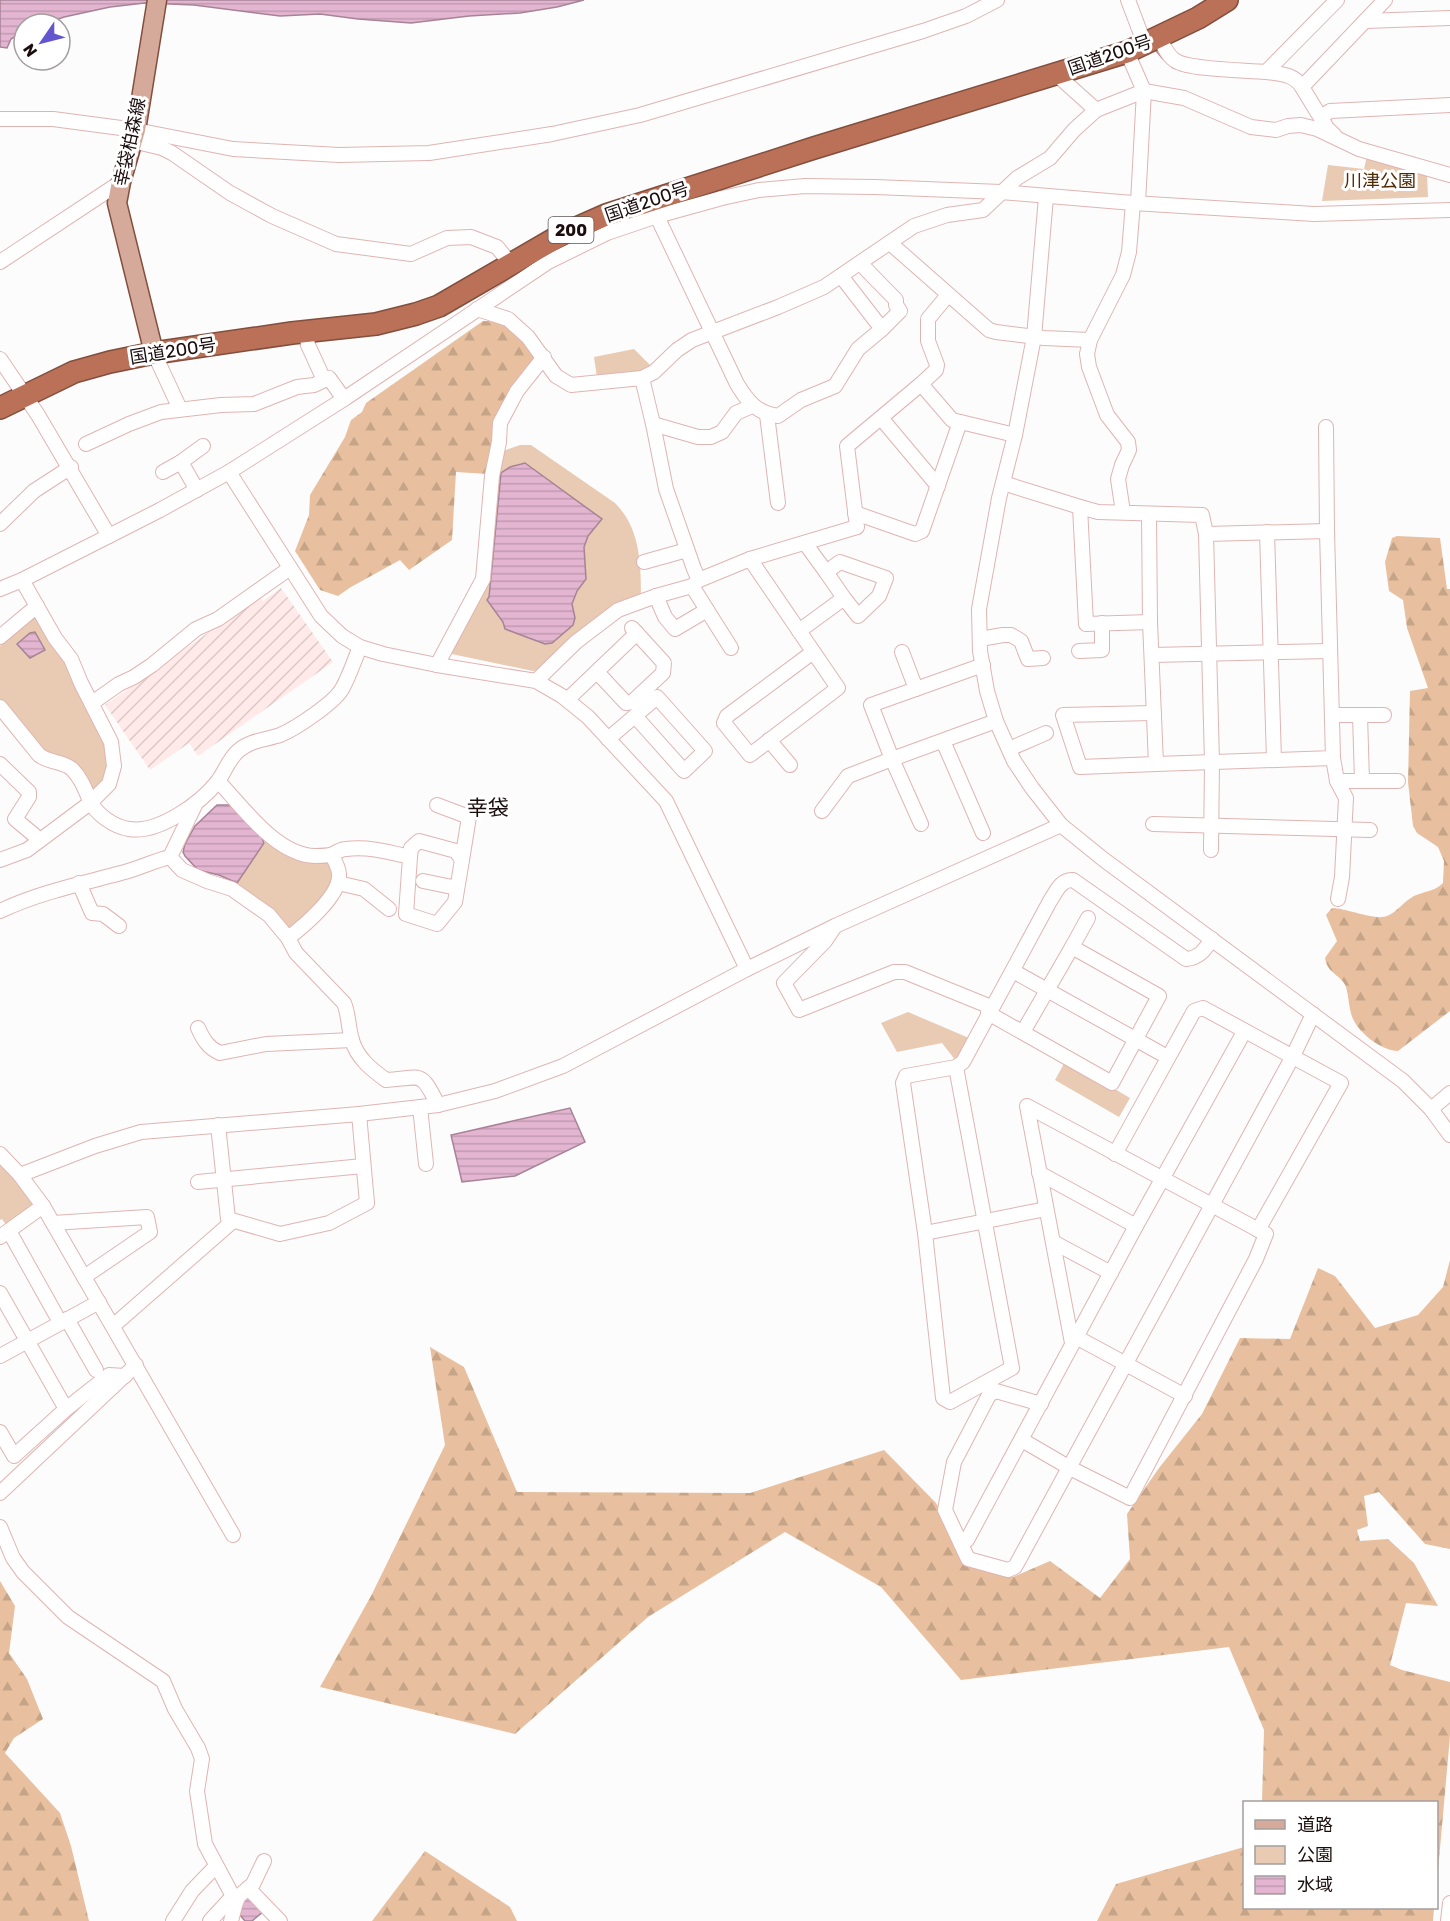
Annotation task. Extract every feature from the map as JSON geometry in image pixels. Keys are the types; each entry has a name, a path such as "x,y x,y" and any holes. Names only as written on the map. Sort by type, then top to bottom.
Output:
{"highway":[{"name":"国道200号","path":"0,408 25,394 75,372 154,353 376,324 439,306 563,234 606,215 653,208 745,170 1147,44 1227,0"}],"main road":[{"name":"幸袋柏森線","path":"154,353 117,203 135,130 157,0"}],"street":[{"path":"0,119 53,119 135,130 233,149 339,155 440,152 552,134 640,116 923,31 966,16 997,0"},
{"path":"1123,512 1119,479 1129,450 1128,442 1107,415 1089,367 1087,354 1090,340 1123,275 1136,203 1147,44 1128,0"},
{"path":"1302,87 1385,0"},
{"path":"1266,72 1334,1"},
{"path":"1365,21 1450,18"},
{"path":"1147,44 1178,63 1290,75 1302,87 1327,128 1338,140"},
{"path":"1056,74 1096,110"},
{"path":"477,309 508,319 528,337 556,376 571,385 642,378 654,372 677,350 692,340 824,287 914,226 947,215 983,210 1017,178 1050,158 1074,130 1096,110 1144,91 1184,98 1251,127 1275,130 1301,125 1317,129 1338,140 1387,158 1450,175"},
{"path":"1321,117 1330,111 1450,105"},
{"path":"135,130 230,193 272,216 336,244 411,254 447,238 471,237 497,247 510,263"},
{"path":"745,170 752,192"},
{"path":"0,262 121,182"},
{"path":"0,589 109,536 229,472 344,399 548,262 653,208 752,192 817,186 1001,192 1046,197 1314,214 1450,210"},
{"path":"1046,197 1034,337 979,609 983,665 987,691 996,721 1032,789 1061,825 1103,859 1402,1081 1431,1109 1450,1134"},
{"path":"653,208 737,384 752,406 767,415 778,416 801,400 835,386 858,349 900,311 896,300 860,263"},
{"path":"890,243 989,330 1034,337 1090,340"},
{"path":"841,276 882,329"},
{"path":"536,681 576,642 618,610 695,583 750,559 857,527 847,447 936,370 937,365 928,341 928,319 948,294"},
{"path":"439,306 450,327"},
{"path":"306,332 308,345 324,380"},
{"path":"154,353 180,409"},
{"path":"437,665 483,579 494,461 499,442 500,423 517,391 543,357"},
{"path":"0,359 25,394 109,536"},
{"path":"86,444 161,412 254,404 329,378 344,399"},
{"path":"642,378 666,489 687,550 695,583 731,648"},
{"path":"921,384 952,420 1015,435"},
{"path":"653,424 698,437 711,437 722,432 736,413 752,406"},
{"path":"767,415 778,503"},
{"path":"881,418 938,486"},
{"path":"855,513 915,534 922,531 960,422"},
{"path":"1326,427 1333,758 1337,781 1346,798 1342,877 1338,899"},
{"path":"163,472 203,447"},
{"path":"181,462 197,490"},
{"path":"0,524 34,491 70,468"},
{"path":"229,472 321,616 342,636 360,647 437,665 536,681 567,700 588,717 666,801 747,969"},
{"path":"1003,483 1098,512 1202,515 1206,534 1212,762 1211,850"},
{"path":"1080,507 1086,624 1150,622"},
{"path":"1149,514 1150,622 1156,764"},
{"path":"1206,534 1328,531"},
{"path":"1267,532 1274,760"},
{"path":"805,543 844,598 858,616 879,596 886,578 840,562 826,572"},
{"path":"645,562 687,550"},
{"path":"750,559 838,688 750,754 724,723 727,716 813,652"},
{"path":"92,703 152,665 196,629 218,619 290,568"},
{"path":"0,860 27,850 90,803 109,784 114,766 111,742 71,659 55,638 22,580"},
{"path":"656,596 664,616 675,629 708,610"},
{"path":"799,631 844,598"},
{"path":"0,637 38,606"},
{"path":"1079,651 1102,650 1102,623"},
{"path":"567,700 635,631 664,663 663,673 633,702 626,703 597,672"},
{"path":"980,639 1011,635 1022,641 1028,659 1043,658"},
{"path":"0,707 39,755 45,760 72,769 85,786 90,803 114,824 129,829 144,830 171,819 197,801 218,780 237,751 250,743 267,740 290,731 312,716 341,691 360,647"},
{"path":"1152,655 1330,651"},
{"path":"902,652 916,689"},
{"path":"921,824 871,705 983,665"},
{"path":"609,739 635,716 657,698 705,751 684,771 635,716"},
{"path":"1154,713 1063,715 1080,766 1333,758"},
{"path":"1332,715 1384,715"},
{"path":"1360,715 1362,781"},
{"path":"822,811 848,776 996,721"},
{"path":"1009,749 1046,733"},
{"path":"769,740 790,765"},
{"path":"943,741 983,833"},
{"path":"0,764 29,792 29,797 15,819 40,840"},
{"path":"218,780 257,822 286,848 298,854 332,855 338,850 361,848 378,849 410,857"},
{"path":"1337,781 1398,781"},
{"path":"170,857 197,801"},
{"path":"437,805 469,817 462,860 457,888 455,902 437,924 406,914 411,848 418,841 456,851 462,860"},
{"path":"1153,824 1370,830"},
{"path":"20,1175 95,1146 141,1132 359,1114 438,1105 495,1090 563,1066 747,969 835,926 1061,825"},
{"path":"288,938 309,922 338,883 339,870 332,855"},
{"path":"170,857 182,870 232,889 260,906 288,938 296,953 344,1003 348,1012 352,1040 360,1057 386,1080 416,1076 427,1083 438,1105"},
{"path":"0,911 79,883 170,857"},
{"path":"956,1067 1012,1368 950,1402 943,1398 925,1233 903,1083 906,1076 956,1067 963,1062 1050,901 1062,883 1067,880 1073,880 1186,959 1201,954 1212,939"},
{"path":"423,881 457,888"},
{"path":"79,883 92,913 103,914 119,926"},
{"path":"338,883 364,889 389,909"},
{"path":"1023,1032 1089,918"},
{"path":"835,926 825,941 784,983 799,1010 894,972 904,972 990,1010 1023,1032 1112,1083 1160,996 1072,947"},
{"path":"1013,971 1162,1054"},
{"path":"1115,1154 1194,1011 1203,1008 1341,1083 1258,1230"},
{"path":"1041,1404 996,1391 989,1395 954,1462 945,1510 968,1559 1008,1570 1016,1567 1293,1056 1313,1014"},
{"path":"198,1028 212,1050 220,1053 266,1044 352,1040"},
{"path":"961,1544 967,1540 1136,1226 1244,1032"},
{"path":"1431,1109 1450,1093"},
{"path":"1022,1440 1070,1468 1130,1498 1256,1259 1266,1234 1027,1106 1074,1340"},
{"path":"420,1107 426,1164"},
{"path":"218,1125 228,1219 280,1234 329,1223 367,1203 359,1114"},
{"path":"0,1154 20,1175 43,1206 233,1535"},
{"path":"198,1182 363,1166"},
{"path":"1039,1173 1136,1226"},
{"path":"43,1206 4,1234 96,1370"},
{"path":"925,1233 1046,1209"},
{"path":"52,1223 147,1217 150,1232 84,1276"},
{"path":"113,1326 233,1221"},
{"path":"1053,1242 1111,1274"},
{"path":"0,1293 66,1409"},
{"path":"0,1356 62,1317 99,1302"},
{"path":"1074,1340 1126,1363 1185,1396"},
{"path":"0,1493 136,1365"},
{"path":"0,1432 14,1456 109,1374 124,1376"},
{"path":"0,1527 13,1558 23,1572 68,1617 163,1681 202,1759 197,1791 205,1844 234,1899 231,1921"},
{"path":"210,1921 254,1884 264,1861"},
{"path":"174,1921 192,1891 216,1866"},
{"path":"248,1888 280,1921"},
{"path":"1448,1921 1450,1903"}],"shaded area":[{"path":"281,588 333,662 198,756 189,743 150,770 105,705 259,597 263,601"}],"green space":[{"name":"川津公園","path":"1367,156 1427,174 1428,197 1322,201 1328,165 1364,169"},
{"path":"483,321 506,322 538,357 504,405 493,428 488,474 456,472 452,540 409,570 400,560 338,596 320,590 295,551 309,515 310,495 345,437 351,420 362,412 366,403"},
{"path":"634,349 652,367 640,373 597,377 594,357"},
{"path":"520,445 531,445 615,503 630,523 637,547 640,571 641,597 615,605 604,612 538,670 533,671 447,653 487,582 498,467 503,451"},
{"path":"1397,536 1440,538 1447,589 1450,589 1450,1011 1398,1051 1379,1045 1356,1025 1346,987 1331,971 1325,958 1337,941 1326,915 1332,908 1376,917 1387,916 1410,898 1443,883 1444,861 1438,847 1417,833 1413,826 1408,782 1410,691 1428,688 1407,628 1403,600 1389,591 1385,562 1392,538"},
{"path":"34,618 37,618 67,665 106,740 109,775 92,797 87,783 47,758 0,702 0,646"},
{"path":"268,838 281,851 294,857 326,859 334,867 324,896 314,910 290,929 273,909 237,883"},
{"path":"908,1012 969,1038 956,1061 942,1043 897,1052 881,1023"},
{"path":"1066,1060 1130,1098 1119,1117 1055,1080"},
{"path":"0,1160 34,1206 8,1228 2,1219 0,1220"},
{"path":"1450,1260 1450,1549 1425,1544 1379,1492 1364,1496 1368,1526 1357,1530 1360,1541 1388,1539 1414,1563 1438,1606 1406,1603 1390,1665 1450,1682 1450,1736 1438,1871 1438,1801 1262,1801 1264,1730 1229,1647 961,1680 881,1587 785,1532 648,1617 515,1734 320,1687 371,1596 445,1445 430,1347 464,1367 517,1492 750,1493 884,1450 936,1503 967,1562 1013,1577 1050,1561 1100,1598 1130,1559 1127,1514 1159,1468 1202,1414 1240,1338 1290,1339 1318,1268 1335,1276 1375,1328 1418,1315 1443,1287"},
{"path":"0,1581 15,1606 9,1653 27,1679 43,1719 14,1738 5,1753 60,1813 71,1846 89,1921 0,1921"},
{"path":"1243,1847 1243,1909 1434,1909 1433,1921 1097,1921 1116,1884"},
{"path":"425,1851 510,1907 517,1921 372,1921"}],"water":[{"path":"0,0 584,0 520,13 411,23 320,14 280,16 194,5 145,3 110,7 72,15 72,12 12,12 12,38 7,48 0,47"},
{"path":"525,463 602,519 588,536 584,547 586,579 577,591 572,604 575,618 573,625 552,643 545,644 505,629 503,622 487,600 501,473 510,467"},
{"path":"35,632 45,650 30,658 17,644 30,633"},
{"path":"217,805 235,805 259,831 264,843 237,883 219,875 198,870 183,852 195,826"},
{"path":"570,1108 585,1142 515,1176 462,1182 451,1135"},
{"path":"248,1894 264,1911 252,1921 245,1921 240,1915 244,1895"}],"waterway":[{"path":"1154,47 1163,58"},
{"path":"1173,67 1186,71"}],"district":[{"name":"幸袋","path":"488,808"}]}
